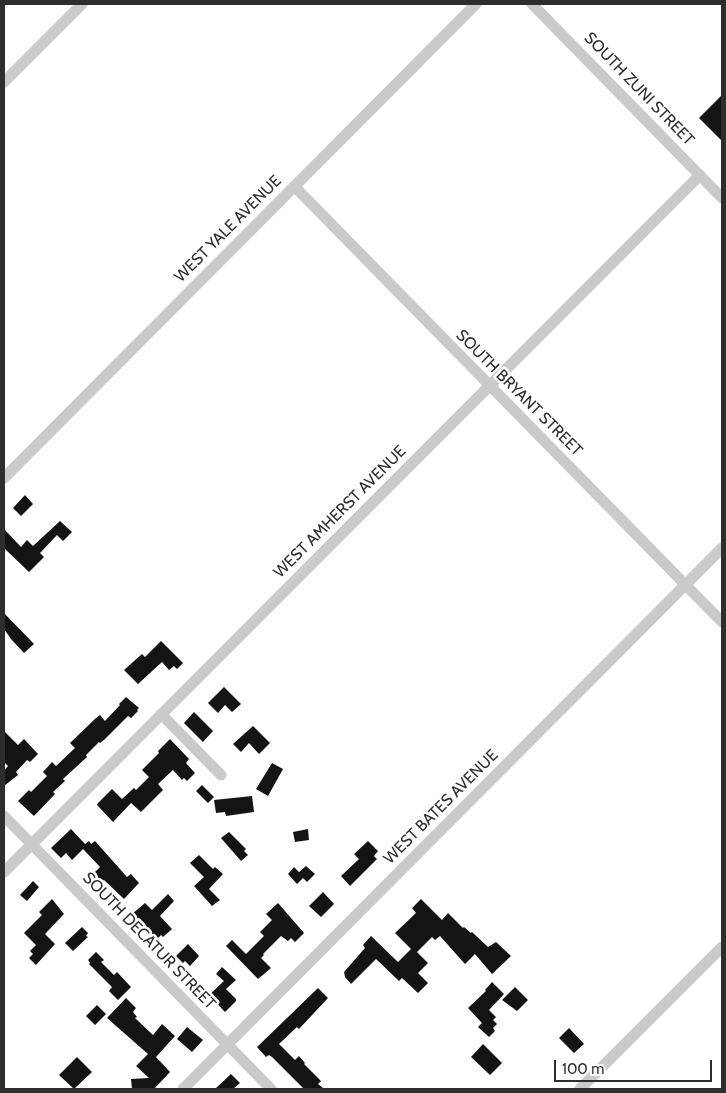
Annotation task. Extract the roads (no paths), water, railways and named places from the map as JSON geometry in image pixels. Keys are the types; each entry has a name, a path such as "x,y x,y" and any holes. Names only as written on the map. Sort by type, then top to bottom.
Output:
{"street":[{"path":"4,82 82,4"},
{"name":"WEST YALE AVENUE","path":"4,478 476,4"},
{"name":"SOUTH ZUNI STREET","path":"532,4 722,198"},
{"name":"WEST AMHERST AVENUE","path":"4,872 700,175"},
{"name":"SOUTH BRYANT STREET","path":"294,186 488,386 722,622"},
{"name":"WEST BATES AVENUE","path":"183,1089 722,548"},
{"path":"161,714 221,775"},
{"name":"SOUTH DECATUR STREET","path":"4,816 271,1089"},
{"path":"580,1089 722,947"}]}
